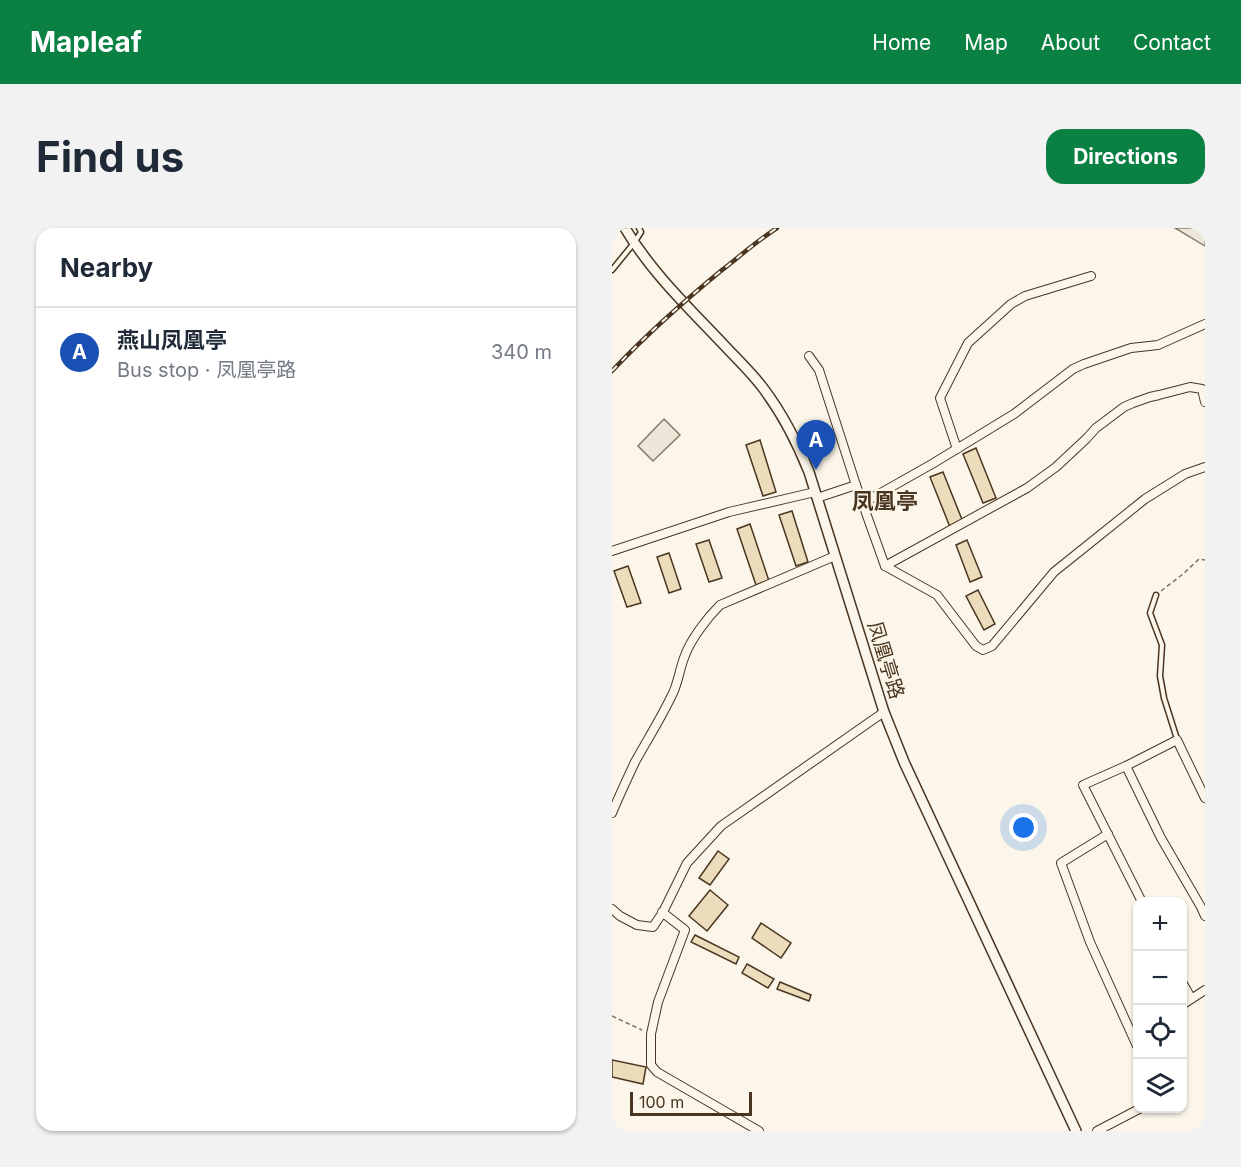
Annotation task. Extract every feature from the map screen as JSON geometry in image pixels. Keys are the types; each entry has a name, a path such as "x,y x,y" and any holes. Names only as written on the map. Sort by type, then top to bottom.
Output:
{"street":[{"name":"凤凰亭路","path":"625,228 664,282 763,388 800,448 884,712 909,773 1076,1131"},
{"path":"957,449 940,398 968,343 1011,304 1025,296 1092,276"},
{"path":"863,503 1014,414 1084,363 1131,348 1158,345 1205,324"},
{"path":"809,356 819,370 885,566 937,595 976,646 983,650 992,646 1054,572 1068,560 1145,499 1185,474 1205,467"},
{"path":"885,566 1027,488 1056,466 1096,428 1133,402 1190,387 1202,388 1205,402"},
{"path":"612,551 729,512 816,495 856,484"},
{"path":"612,813 636,760 672,695 684,657 709,616 720,605 835,556"},
{"path":"612,909 637,925 653,927 687,863 721,826 884,712"},
{"path":"1140,897 1083,785 1177,740 1205,798"},
{"path":"1126,766 1161,838 1205,916"},
{"path":"1108,834 1061,863 1090,942 1133,1037"},
{"path":"662,912 685,930 658,1002 651,1034 651,1065 657,1072 759,1131"},
{"path":"1187,1001 1205,990"},
{"path":"1187,991 1191,998"},
{"path":"1097,1131 1133,1112"}],"lane":[{"path":"612,270 634,243 641,232 639,228"},
{"path":"1156,595 1150,613 1162,645 1160,676 1177,740"}],"path":[{"path":"1156,595 1199,559 1205,560"},
{"path":"612,1016 651,1034"}],"shaded area":[{"path":"1175,228 1205,228 1205,246"},
{"path":"664,419 680,435 653,461 638,446"}],"building":[{"path":"760,440 776,492 763,496 746,445"},
{"path":"976,448 996,498 983,503 963,454"},
{"path":"943,472 963,522 950,527 930,477"},
{"path":"792,511 808,562 796,566 779,515"},
{"path":"750,524 769,581 756,585 737,529"},
{"path":"709,540 722,578 709,582 696,544"},
{"path":"967,540 982,577 970,582 956,545"},
{"path":"669,553 681,589 669,593 657,557"},
{"path":"628,566 641,603 627,607 614,571"},
{"path":"978,590 995,624 984,630 966,596"},
{"path":"718,851 729,859 710,885 699,878"},
{"path":"710,890 728,905 707,931 689,916"},
{"path":"761,923 791,943 781,958 752,938"},
{"path":"695,935 739,957 736,964 691,942"},
{"path":"747,964 774,979 768,988 742,973"},
{"path":"780,982 811,995 809,1001 777,989"},
{"path":"612,1060 646,1067 643,1084 612,1077"}],"railway":[{"path":"612,371 693,294 777,228"}],"place":[{"name":"燕山凤凰亭","path":"816,470"}],"district":[{"name":"凤凰亭","path":"885,501"}]}
